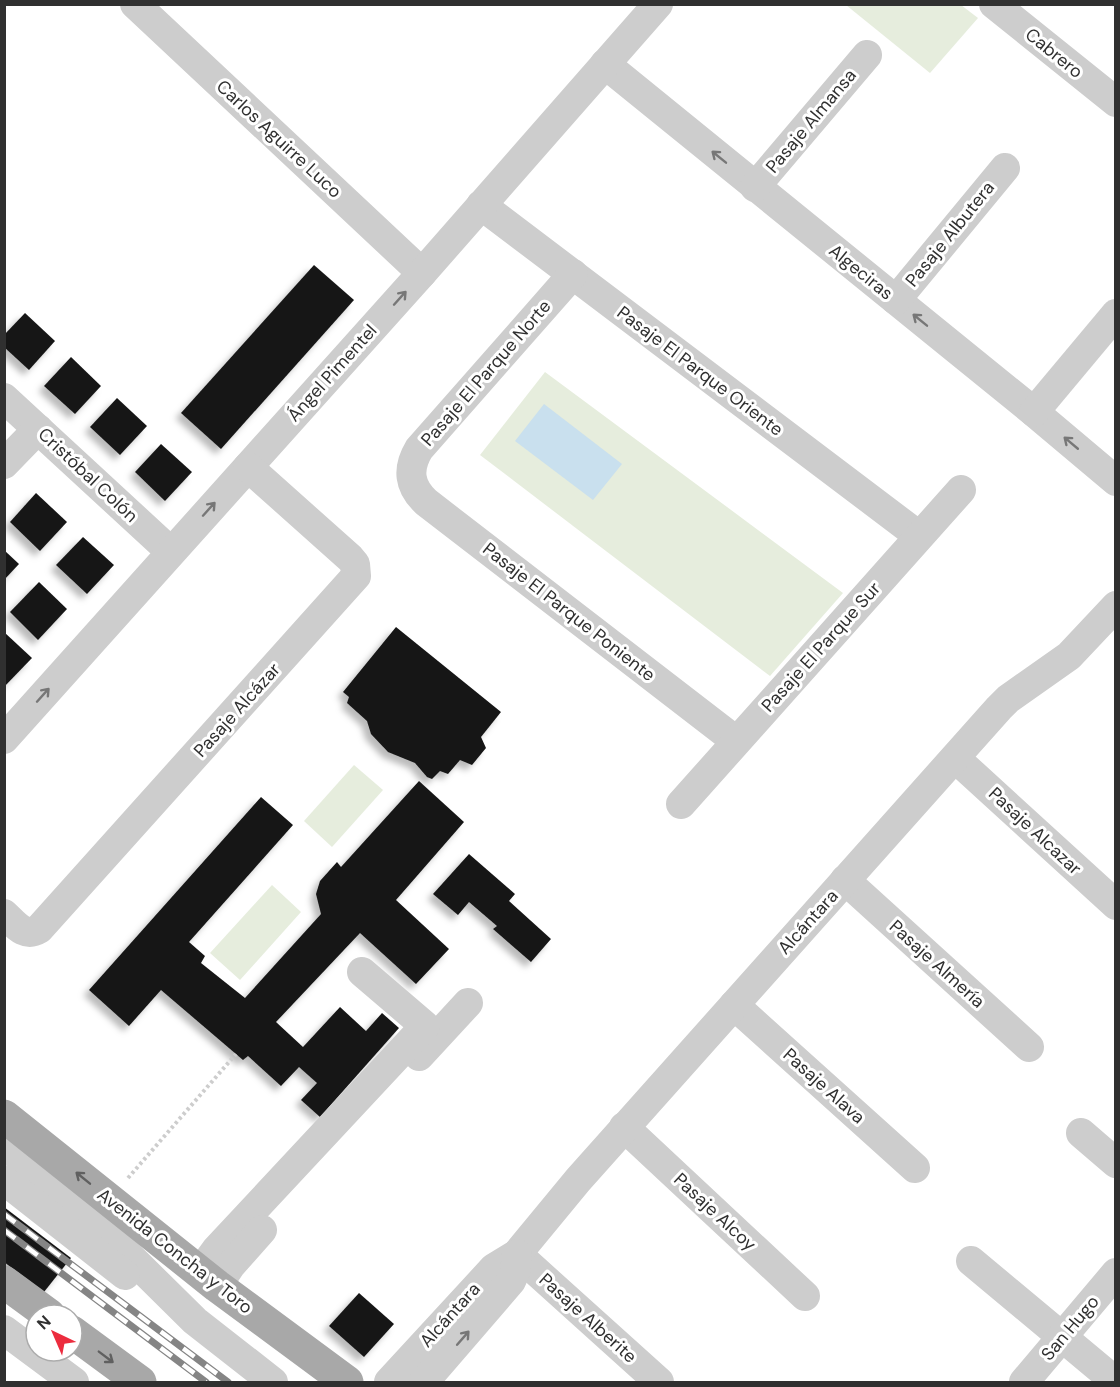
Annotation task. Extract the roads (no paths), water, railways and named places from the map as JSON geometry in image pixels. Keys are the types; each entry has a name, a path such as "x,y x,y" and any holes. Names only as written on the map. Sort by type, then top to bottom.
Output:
{"main road":[{"name":"Avenida Concha y Toro","path":"4,1116 208,1279 347,1383"},
{"path":"4,1282 33,1303"},
{"path":"84,1341 140,1383"}],"street":[{"name":"Carlos Aguirre Luco","path":"135,4 423,273"},
{"name":"Ángel Pimentel","path":"4,739 423,273 658,4"},
{"name":"Cabrero","path":"1006,8 1116,102"},
{"name":"Pasaje Almansa","path":"755,187 867,55"},
{"name":"Algeciras","path":"605,64 1116,481"},
{"name":"Pasaje Albutera","path":"896,300 1005,168"},
{"name":"Pasaje El Parque Oriente","path":"481,205 919,536"},
{"name":"Pasaje El Parque Norte","path":"411,476 411,466 419,449 573,274"},
{"path":"1034,412 1116,314"},
{"name":"Cristóbal Colón","path":"4,398 171,552"},
{"path":"4,464 38,429"},
{"name":"Pasaje Alcázar","path":"4,914 25,932 30,933 39,929 356,576 355,564 350,558 248,467"},
{"name":"Pasaje El Parque Poniente","path":"411,476 413,486 426,502 736,741"},
{"name":"Pasaje El Parque Sur","path":"681,804 961,490"},
{"name":"Alcántara","path":"389,1383 494,1268 517,1254 624,1127 1008,699 1069,656 1116,606"},
{"name":"Pasaje Alcazar","path":"955,758 1116,905"},
{"name":"Pasaje Almería","path":"845,880 1029,1047"},
{"path":"208,1279 216,1250 425,1026 362,972"},
{"path":"208,1279 231,1265 468,1003"},
{"name":"Pasaje Alava","path":"734,1005 915,1168"},
{"name":"Pasaje Alcoy","path":"624,1127 805,1296"},
{"path":"1081,1133 1116,1163"},
{"path":"4,1144 62,1192 195,1321 273,1383"},
{"path":"4,1180 119,1270 153,1295 195,1321"},
{"name":"Alcántara","path":"424,1383 511,1281 517,1263 517,1254"},
{"name":"Pasaje Alberite","path":"517,1254 659,1383"},
{"path":"971,1261 1116,1382"},
{"name":"San Hugo","path":"1024,1383 1116,1274"},
{"path":"4,1330 74,1383"}],"water":[{"path":"544,404 622,464 593,500 515,441"}],"railway":[{"path":"4,1214 228,1382"},
{"path":"4,1230 206,1382"}]}
